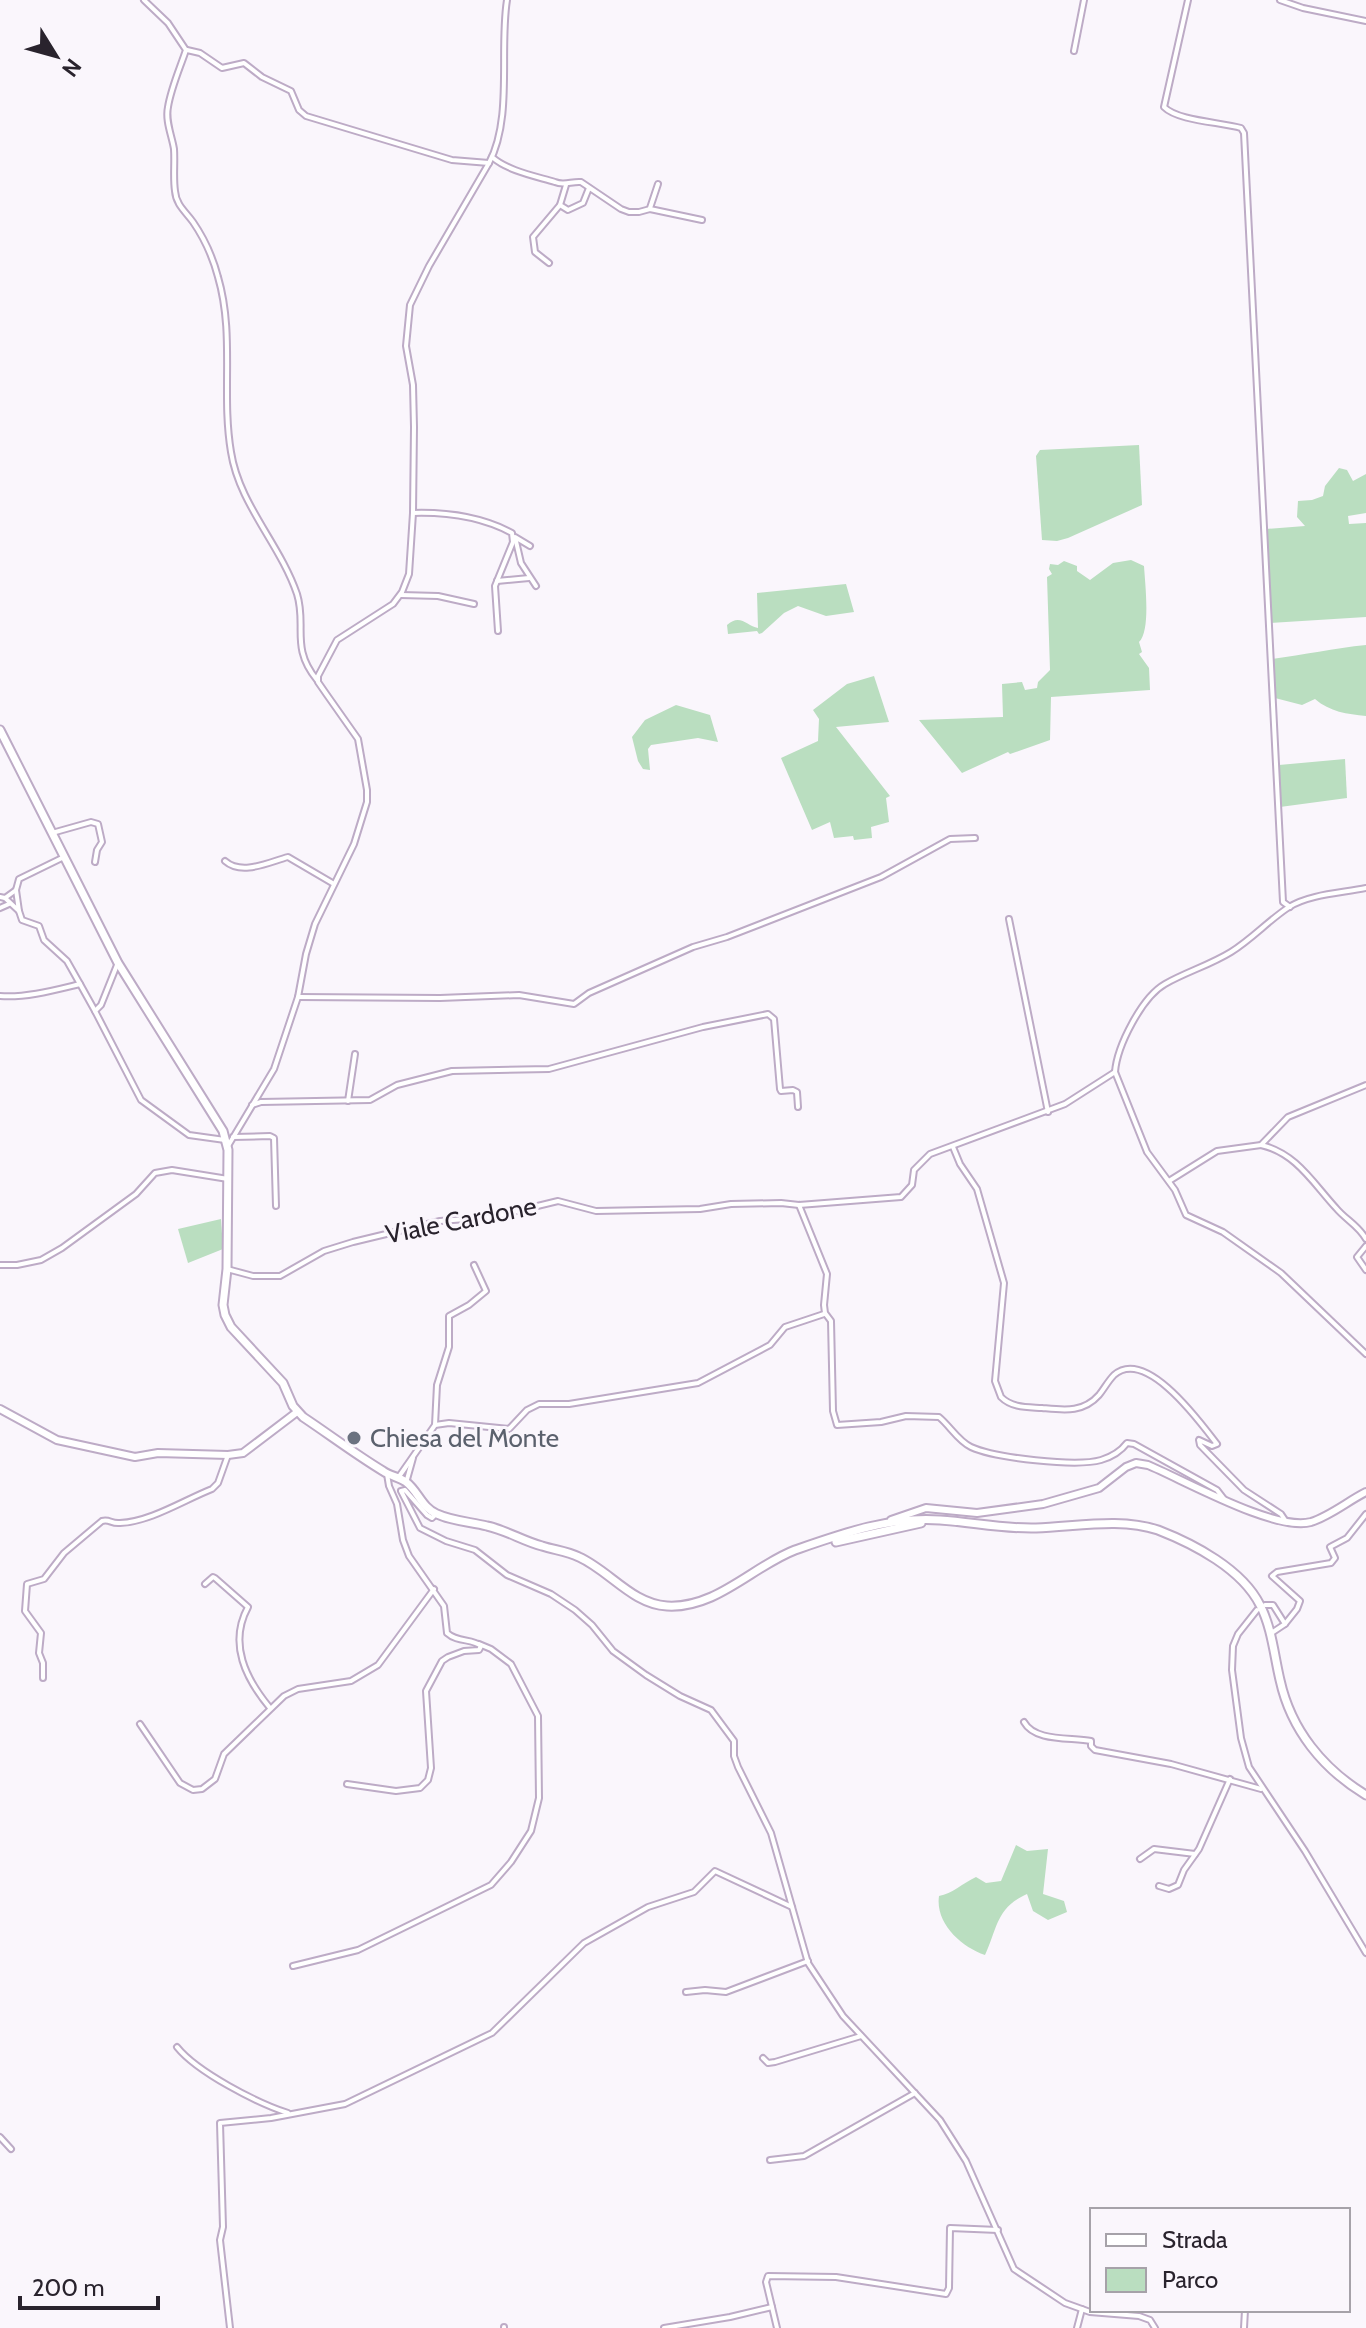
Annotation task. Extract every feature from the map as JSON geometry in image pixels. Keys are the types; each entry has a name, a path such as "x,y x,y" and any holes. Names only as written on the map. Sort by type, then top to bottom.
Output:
{"main road":[{"path":"0,730 118,963 229,1141 227,1269 223,1305 228,1322 283,1383 297,1412 387,1474 406,1483 437,1514 490,1526 579,1557 650,1604 683,1606 700,1601 784,1556 885,1523 922,1517 1012,1528 1124,1524 1158,1530 1192,1546 1240,1579 1260,1606 1281,1684 1300,1731 1331,1771 1366,1795"},
{"path":"784,1556 921,1523 922,1517"}],"street":[{"path":"144,0 168,23 186,50 200,53 222,68 244,63 262,77 291,91 299,110 306,116 452,160 489,163"},
{"path":"318,682 319,671 337,640 393,604 401,595 409,574 414,407 406,346 410,305 492,157 499,131 507,0"},
{"path":"1074,51 1084,0"},
{"path":"1188,0 1164,107 1184,117 1241,128 1244,133 1283,902 1290,907"},
{"path":"1280,0 1366,21"},
{"path":"186,50 167,111 174,149 176,199 207,249 218,276 226,312 229,341 227,416 231,454 250,506 288,571 295,590 300,605 299,639 304,658 355,732 367,790 362,821 315,924 298,997 274,1069 229,1141"},
{"path":"492,157 508,167 566,185 577,181 621,209 639,212 650,209 702,220"},
{"path":"650,209 658,184"},
{"path":"549,263 535,252 533,237 560,205 566,185"},
{"path":"560,205 568,210 578,207 585,200 589,188"},
{"path":"413,513 447,513 471,518 508,531 530,546"},
{"path":"515,537 521,563 536,586"},
{"path":"498,631 497,581 515,537"},
{"path":"497,581 529,578"},
{"path":"401,595 438,596 474,604"},
{"path":"52,833 91,822 98,824 102,842 95,862"},
{"path":"298,997 519,995 574,1004 589,993 693,947 727,937 881,877 950,839 975,838"},
{"path":"64,857 19,879 16,890 22,920 39,926 44,940 67,961 141,1100 189,1135 229,1141 274,1138 276,1206"},
{"path":"225,861 231,866 243,867 267,865 288,857 334,884"},
{"path":"1366,888 1290,907 1250,940 1219,959 1162,985 1146,1002 1121,1045 1115,1072 1147,1152 1169,1181 1186,1215 1223,1232 1281,1273 1366,1354"},
{"path":"16,890 1,898 19,911"},
{"path":"0,908 9,904"},
{"path":"1009,919 1048,1112"},
{"path":"95,1011 101,1005 118,963"},
{"path":"0,996 11,997 80,984"},
{"path":"251,1105 261,1102 370,1100 397,1085 452,1071 549,1069 678,1034 768,1014 774,1019 780,1089 797,1092 798,1107"},
{"path":"348,1101 355,1054"},
{"path":"1115,1072 1048,1112 953,1147 977,1189 1004,1283 995,1381 1001,1397 1019,1406 1076,1410 1091,1403 1115,1375 1124,1370 1147,1372 1186,1403 1217,1444 1212,1446 1199,1440 1200,1445 1244,1490 1281,1514 1285,1520"},
{"path":"1261,1145 1288,1117 1366,1085"},
{"path":"1169,1181 1217,1151 1261,1145 1278,1149 1309,1174 1323,1194 1339,1212 1352,1220 1366,1239"},
{"name":"Viale Cardone","path":"227,1269 253,1276 280,1276 324,1251 353,1242 440,1221 492,1217 558,1201 596,1211 700,1209 731,1204 799,1205 901,1197 912,1185 914,1170 930,1154 953,1147"},
{"path":"0,1265 41,1260 62,1248 136,1194 155,1173 172,1170 228,1179"},
{"path":"799,1205 827,1274 825,1313 831,1321 835,1422 841,1426 906,1416 939,1417 974,1448 1002,1455 1080,1463 1104,1460 1127,1443 1134,1444 1217,1490 1225,1499"},
{"path":"1366,1246 1357,1257 1366,1270"},
{"path":"398,1478 435,1425 437,1385 449,1347 449,1316 486,1291 474,1265"},
{"path":"435,1425 449,1423 509,1429 527,1410 539,1404 569,1404 698,1383 770,1345 785,1327 825,1313"},
{"path":"0,1409 57,1440 135,1457 158,1453 243,1453 297,1412"},
{"path":"406,1483 414,1453"},
{"path":"43,1678 39,1653 41,1633 25,1611 27,1584 44,1579 64,1553 102,1521 107,1519 121,1523 165,1511 212,1489 218,1483 228,1455"},
{"path":"922,1517 931,1508 977,1513 1043,1504 1099,1488 1136,1463 1148,1465 1264,1517 1308,1523 1366,1492"},
{"path":"293,1966 358,1950 491,1885 531,1831 539,1798 538,1716 511,1664 491,1649 456,1639 447,1633 444,1606 409,1556 387,1474"},
{"path":"437,1514 432,1518 427,1515 405,1490 401,1491 420,1528 446,1541 475,1550 507,1575 551,1594 575,1610 613,1651 635,1667 680,1696 711,1710 734,1741 734,1756 771,1833 808,1961 843,2016 952,2136 1014,2269 1065,2303 1090,2312 1139,2316 1150,2320 1155,2328"},
{"path":"1270,1634 1285,1624 1300,1601 1272,1576 1277,1572 1333,1562 1335,1558 1330,1547 1346,1539 1366,1514"},
{"path":"205,1584 215,1578 248,1607 240,1627 243,1669 270,1708"},
{"path":"140,1724 180,1783 193,1790 202,1789 215,1779 224,1754 291,1691 351,1681 378,1665 434,1589"},
{"path":"1265,1605 1273,1605 1285,1624"},
{"path":"1257,1610 1238,1634 1233,1646 1232,1670 1249,1767 1305,1851 1366,1953"},
{"path":"347,1784 396,1791 420,1788 428,1780 431,1768 426,1691 442,1661 457,1653 479,1650 479,1644"},
{"path":"1024,1722 1031,1732 1091,1741 1095,1750 1127,1754 1263,1790"},
{"path":"1159,1886 1169,1889 1178,1885 1199,1849 1230,1779"},
{"path":"1140,1859 1154,1849 1195,1854"},
{"path":"230,2328 220,2240 223,2227 220,2123 271,2118 345,2104 492,2033 584,1943 648,1907 694,1892 715,1871 792,1907"},
{"path":"686,1992 726,1992 808,1961"},
{"path":"763,2058 768,2063 775,2062 861,2036"},
{"path":"177,2047 188,2061 217,2079 288,2113"},
{"path":"770,2160 804,2156 915,2093"},
{"path":"0,2137 11,2149"},
{"path":"777,2328 766,2282 771,2275 851,2279 946,2294 949,2288 950,2228 998,2230"},
{"path":"664,2328 772,2307"},
{"path":"1077,2328 1082,2309"}],"green space":[{"path":"1139,445 1142,505 1068,538 1042,540 1036,456 1040,450"},
{"path":"1339,468 1347,470 1353,481 1366,474 1366,513 1348,516 1349,524 1366,523 1366,617 1270,623 1266,529 1305,526 1297,517 1298,501 1323,496 1325,486"},
{"path":"1131,560 1144,566 1146,618 1139,642 1142,652 1139,654 1149,668 1150,690 1051,697 1050,740 1010,754 1008,752 962,773 919,720 1003,717 1002,684 1022,682 1025,690 1037,688 1038,682 1050,670 1047,577 1052,574 1050,564 1058,565 1064,561 1077,566 1077,571 1090,580 1113,563"},
{"path":"846,584 854,612 826,616 798,606 784,613 762,633 728,634 727,625 736,620 758,628 757,593"},
{"path":"1366,645 1366,716 1333,710 1315,699 1302,705 1275,698 1272,659"},
{"path":"874,676 889,722 836,727 890,796 886,798 889,822 871,827 872,838 834,838 830,822 812,830 781,758 818,741 819,719 813,710 847,684"},
{"path":"676,705 710,715 718,742 698,738 651,745 648,749 650,770 643,769 632,737 645,720"},
{"path":"1345,759 1347,798 1280,807 1279,765"},
{"path":"221,1219 223,1249 188,1263 178,1229"},
{"path":"1016,1845 1027,1851 1048,1849 1043,1894 1064,1901 1067,1912 1048,1920 1033,1911 1027,1894 1017,1899 1004,1912 985,1955 967,1946 952,1933 941,1915 939,1896 976,1877 986,1883 1001,1881"}],"place":[{"name":"Chiesa del Monte","path":"354,1438"}]}
